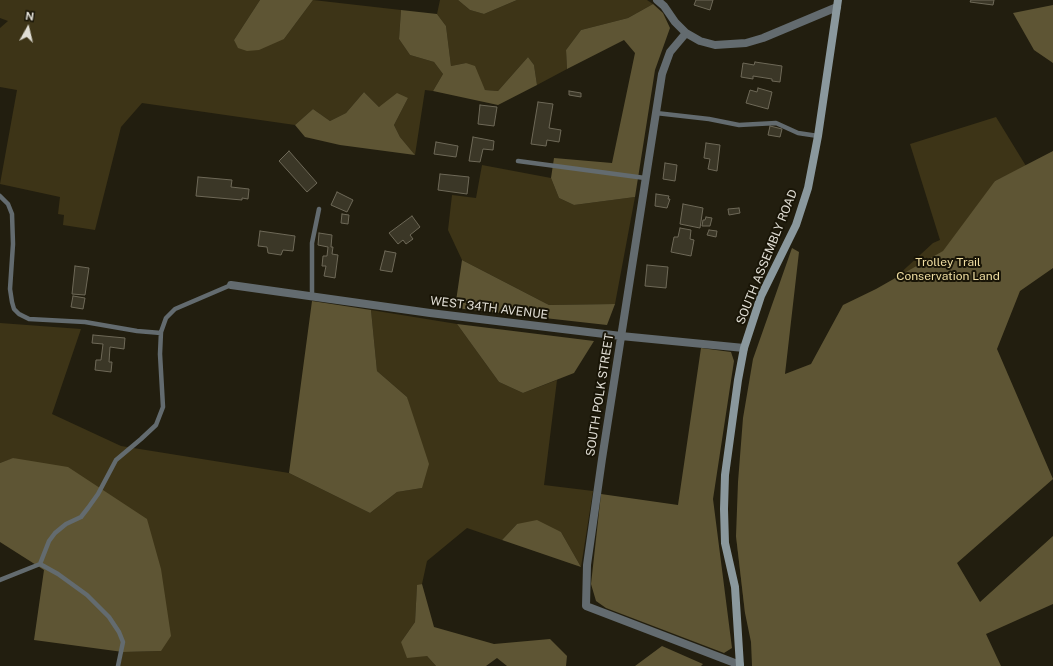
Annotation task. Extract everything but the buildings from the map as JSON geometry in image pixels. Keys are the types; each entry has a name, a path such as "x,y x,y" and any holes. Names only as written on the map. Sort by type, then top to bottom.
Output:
{"street":[{"path":"657,0 664,6 675,22 686,33 700,41 715,45 746,43 763,38 837,3"},
{"name":"SOUTH ASSEMBLY ROAD","path":"740,665 735,587 725,543 724,509 725,475 738,380 744,348 761,296 796,225 808,188 818,136 837,3"},
{"name":"SOUTH POLK STREET","path":"686,33 670,52 662,74 602,459 587,565 586,606 740,665"},
{"name":"WEST 34TH AVENUE","path":"231,285 437,314 621,336 744,348"}],"lane":[{"path":"656,113 709,119 739,125 776,123 798,134 818,136"},
{"path":"518,162 645,178"},
{"path":"0,196 8,204 12,214 14,244 10,289 14,309 19,314 29,319 85,322 137,331 161,333"},
{"path":"312,297 312,243 319,209"},
{"path":"0,580 40,564 49,541 66,524 81,517 98,494 116,460 156,425 163,407 160,354 161,333 166,318 175,310 231,285"},
{"path":"40,564 58,574 87,595 109,617 119,632 123,642 118,666"}],"green space":[{"path":"0,0 260,0 234,40 284,39 313,0 401,10 399,39 410,55 434,62 443,74 433,91 425,90 415,155 400,137 394,125 408,98 379,107 364,92 346,113 330,121 313,109 295,125 142,103 121,127 95,230 63,225 64,215 58,214 60,197 0,184 17,90 0,87 0,28 8,21 0,18"},
{"path":"260,0 313,0 284,39 259,50 247,51 238,48 234,40"},
{"path":"440,0 458,0 470,10 484,14 517,0 647,0 653,4 628,18 581,30 566,50 567,69 537,85 534,65 528,57 498,91 485,90 466,63 451,66 446,26 437,14"},
{"path":"458,0 517,0 484,14 470,10"},
{"path":"653,4 663,13 670,28 655,70 635,197 574,205 559,198 551,178 554,158 612,163 635,53 624,40 567,69 566,50 581,30 628,18"},
{"path":"1053,5 1053,63 1034,50 1013,13"},
{"path":"401,10 437,14 446,26 451,66 466,63 475,66 485,90 498,91 528,57 534,65 537,85 498,105 433,91 443,74 434,62 410,55 399,39"},
{"path":"364,92 379,107 397,93 408,98 394,125 400,137 415,155 340,145 305,137 295,125 313,109 330,121 346,113"},
{"name":"Trolley Trail Conservation Land","path":"996,117 1026,166 995,181 973,286 745,613 736,536 832,336 933,243 940,240 910,144"},
{"name":"Trolley Trail Conservation Land","path":"1053,151 1053,268 1020,291 997,349 1053,479 957,563 980,602 1053,536 1053,604 986,634 1001,666 752,666 751,642 745,613 736,536 738,482 743,418 753,359 792,248 799,252 785,374 811,364 843,305 876,289 943,251 995,181"},
{"path":"482,165 551,178 559,198 574,205 635,197 615,304 549,305 462,260 448,230 452,195 476,198"},
{"path":"462,260 549,305 615,304 607,325 455,308"},
{"path":"312,301 371,310 377,371 407,397 429,464 422,488 397,492 370,513 289,473"},
{"path":"371,310 457,324 499,382 523,393 557,380 544,485 593,491 581,567 561,532 517,524 502,540 467,528 427,561 422,584 417,586 415,622 401,642 427,656 436,666 120,666 123,652 161,651 14,458 0,463 0,323 81,329 52,414 121,446 289,473 370,513 397,492 422,488 407,397 377,371"},
{"path":"457,324 594,341 574,373 523,393 499,382"},
{"path":"701,348 731,352 734,361 713,499 732,648 724,653 606,608 596,601 591,584 601,494 678,505"},
{"path":"13,458 68,467 147,519 161,569 171,636 161,651 123,652 34,640 44,570 0,542 0,463"},
{"path":"537,520 561,532 581,567 502,540 517,524"},
{"path":"422,584 434,627 494,644 550,639 567,656 566,666 507,666 497,658 486,666 436,666 427,656 407,658 401,642 415,622 417,585"},
{"path":"662,646 703,664 701,666 635,666"}]}
